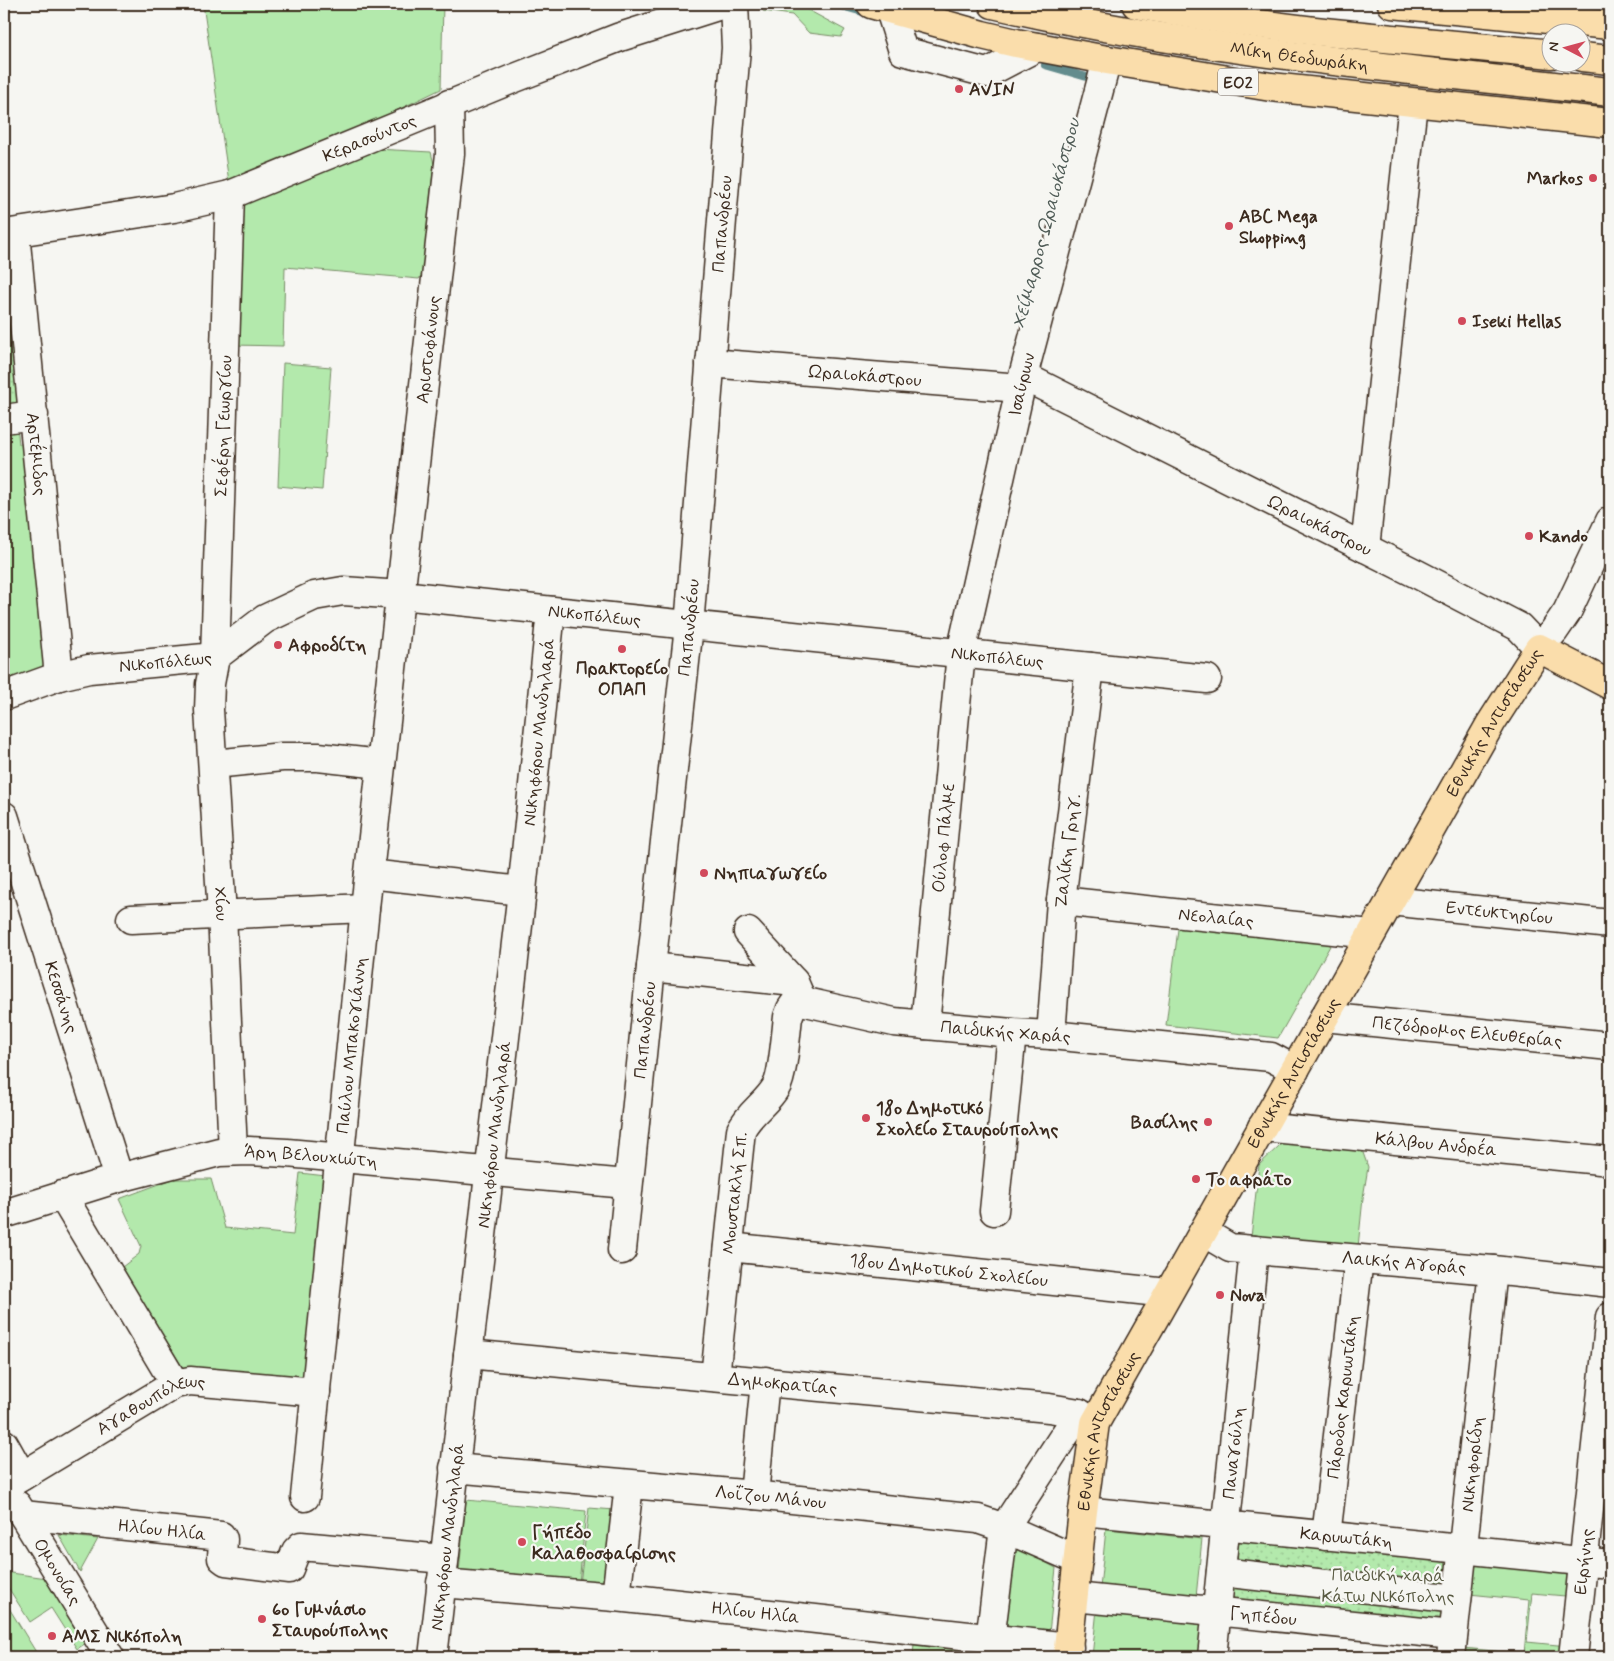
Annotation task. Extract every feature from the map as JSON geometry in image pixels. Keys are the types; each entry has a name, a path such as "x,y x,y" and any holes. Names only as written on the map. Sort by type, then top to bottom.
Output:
{"main road":[{"name":"Μίκη Θεοδωράκη","path":"993,4 1184,42 1406,70 1610,92"},
{"name":"Μίκη Θεοδωράκη","path":"1136,4 1224,19 1410,41 1542,53"},
{"path":"1392,4 1610,25"},
{"name":"ΕΟ2","path":"881,7 982,35 1037,47 1271,87 1610,123"},
{"path":"1544,19 1583,19 1610,14"},
{"path":"1592,58 1610,60"},
{"name":"Ωραιοκάστρου","path":"1539,648 1610,685"},
{"name":"Εθνικής Αντιστάσεως","path":"1068,1652 1083,1511 1087,1418 1168,1293 1491,723 1539,648"}],"street":[{"name":"Κερασούντος","path":"9,234 174,208 230,195 449,104 620,37 724,4"},
{"name":"Παπανδρέου","path":"622,1250 689,626 736,48 734,4"},
{"path":"881,7 903,51 987,72 1037,47"},
{"name":"Ισαύρων","path":"961,653 1021,382 1107,60"},
{"path":"1365,548 1413,102"},
{"name":"Αριστοφάνoυς","path":"401,595 450,154 449,104"},
{"name":"Σεφέρη Γεωργίου","path":"215,657 230,195"},
{"name":"Αρτέμιδος","path":"9,234 34,415 58,676"},
{"name":"Ωραιοκάστρου","path":"710,362 1021,382 1365,548 1519,627 1539,648"},
{"path":"4,419 34,415"},
{"name":"Εθνικής Αντιστάσεως","path":"1539,648 1567,612 1610,521"},
{"name":"Νικοπόλεως","path":"4,696 58,676 89,669 215,657 265,619 305,599 325,593 343,591 551,610 1207,679"},
{"name":"Παύλου Μπακογιάννη","path":"305,1497 365,908 401,595"},
{"name":"Νικηφόρου Μανδηλαρά","path":"433,1657 522,891 551,610"},
{"name":"Ούλοφ Πάλμε","path":"925,1025 961,653"},
{"name":"Χίου","path":"215,657 210,684 209,710 214,764 233,1151"},
{"name":"Ζαλίκη Γρηγ.","path":"1051,1035 1061,901 1090,667"},
{"path":"214,764 282,757 318,757 381,764"},
{"name":"Κεσσάνης","path":"4,816 14,885 119,1178"},
{"path":"369,874 522,891"},
{"name":"Νεολαίας","path":"1061,901 1371,934"},
{"name":"Εντευκτηρίου","path":"1390,901 1610,924"},
{"path":"131,920 365,908"},
{"name":"Παιδικής Χαράς","path":"748,932 806,1002 894,1022 1051,1035 1271,1057 1295,1070"},
{"path":"651,966 797,989"},
{"name":"Μουστακλή Σπ.","path":"715,1377 741,1130 747,1120 773,1092 779,1082 788,1017 797,989"},
{"name":"Πεζόδρομος Ελευθερίας","path":"1324,1018 1610,1046"},
{"path":"994,1211 1012,1033"},
{"name":"Κάλβου Ανδρέα","path":"1262,1127 1610,1161"},
{"name":"Άρη Βελουχιώτη","path":"4,1214 119,1178 219,1152 233,1151 268,1152 628,1184"},
{"path":"62,1196 175,1384"},
{"name":"Λαικής Αγοράς","path":"1203,1232 1226,1246 1254,1250 1493,1270 1610,1283"},
{"name":"18ου Δημοτικού Σχολείου","path":"729,1247 1168,1293"},
{"name":"Παναγούλη","path":"1212,1657 1254,1250"},
{"name":"Πάροδος Καρυωτάκη","path":"1326,1536 1359,1259"},
{"name":"Νικηφορίδη","path":"1452,1646 1493,1270"},
{"name":"Ειρήνης","path":"1573,1657 1610,1317"},
{"name":"Δημοκρατίας","path":"468,1354 1049,1408 1087,1418"},
{"name":"Αγαθουπόλεως","path":"11,1483 175,1384 190,1381 316,1392"},
{"path":"754,1495 765,1381"},
{"path":"990,1640 1004,1528 1087,1418"},
{"name":"Ομονοίας","path":"4,1444 11,1483 23,1515 110,1657"},
{"name":"Λοΐζου Μάνου","path":"454,1468 754,1495 969,1518 1004,1528 1078,1560"},
{"path":"616,1597 629,1485"},
{"name":"Καρυωτάκη","path":"1083,1511 1610,1564"},
{"name":"Ηλίου Ηλία","path":"23,1515 221,1536 223,1539 222,1558 226,1561 289,1569 296,1551 301,1546 443,1571 616,1597 990,1640 1068,1652"},
{"path":"1221,1572 1457,1599"},
{"name":"Γηπέδου","path":"1074,1597 1216,1611 1452,1646"}],"green space":[{"path":"203,4 443,4 441,89 331,142 229,182"},
{"path":"765,4 797,4 845,30 841,37 809,33 792,15 763,11"},
{"path":"376,149 431,152 434,164 422,274 419,279 285,267 283,346 232,345 237,205"},
{"path":"4,253 25,404 4,408"},
{"path":"283,363 331,367 322,490 278,486"},
{"path":"17,426 19,444 26,443 49,668 4,685 4,428"},
{"path":"1179,921 1335,937 1278,1038 1166,1025"},
{"path":"1291,1138 1361,1147 1368,1167 1358,1247 1251,1237 1259,1165 1280,1145"},
{"path":"300,1173 326,1176 306,1378 183,1368 122,1267 139,1254 141,1246 119,1199 173,1179 211,1179 225,1228 293,1235"},
{"name":"Γήπεδο Καλαθοσφαίρισης","path":"466,1500 586,1511 579,1584 459,1572"},
{"path":"589,1508 615,1510 610,1587 580,1584"},
{"name":"Παιδική χαρά Κάτω Νικόπολης","path":"1226,1527 1462,1550 1453,1635 1216,1611"},
{"path":"1106,1529 1202,1539 1196,1597 1100,1588"},
{"path":"59,1535 98,1539 80,1572"},
{"path":"1005,1541 1056,1568 1049,1633 995,1628"},
{"path":"1473,1557 1578,1568 1576,1597 1532,1593 1527,1642 1568,1646 1567,1657 1463,1657 1464,1648 1524,1654 1529,1600 1469,1594"},
{"path":"4,1572 47,1578 86,1643 77,1649 51,1608 30,1622 4,1581"},
{"path":"4,1600 39,1657 4,1657"},
{"path":"1097,1609 1207,1620 1203,1657 1092,1657"},
{"path":"914,1643 1046,1657 913,1657"}],"waterway":[{"path":"834,4 870,14"},
{"path":"1045,65 1097,80"}],"place":[{"name":"AVIN","path":"959,89"},
{"name":"Markos","path":"1593,178"},
{"name":"ABC Mega Shopping","path":"1229,226"},
{"name":"Iseki Hellas","path":"1462,321"},
{"name":"Kando","path":"1529,536"},
{"name":"Αφροδίτη","path":"278,645"},
{"name":"Πρακτορείο ΟΠΑΠ","path":"622,649"},
{"name":"Νηπιαγωγείο","path":"704,873"},
{"name":"18ο Δημοτικό Σχολείο Σταυρούπολης","path":"866,1118"},
{"name":"Βασίλης","path":"1208,1122"},
{"name":"Το αφράτο","path":"1196,1179"},
{"name":"Nova","path":"1220,1295"},
{"name":"Γήπεδο Καλαθοσφαίρισης","path":"522,1542"},
{"name":"6ο Γυμνάσιο Σταυρούπολης","path":"262,1619"},
{"name":"ΑΜΣ Νικόπολη","path":"52,1636"}],"water label":[{"name":"Χείμαρρος Ωραιοκάστρου","path":"1045,223"}]}
